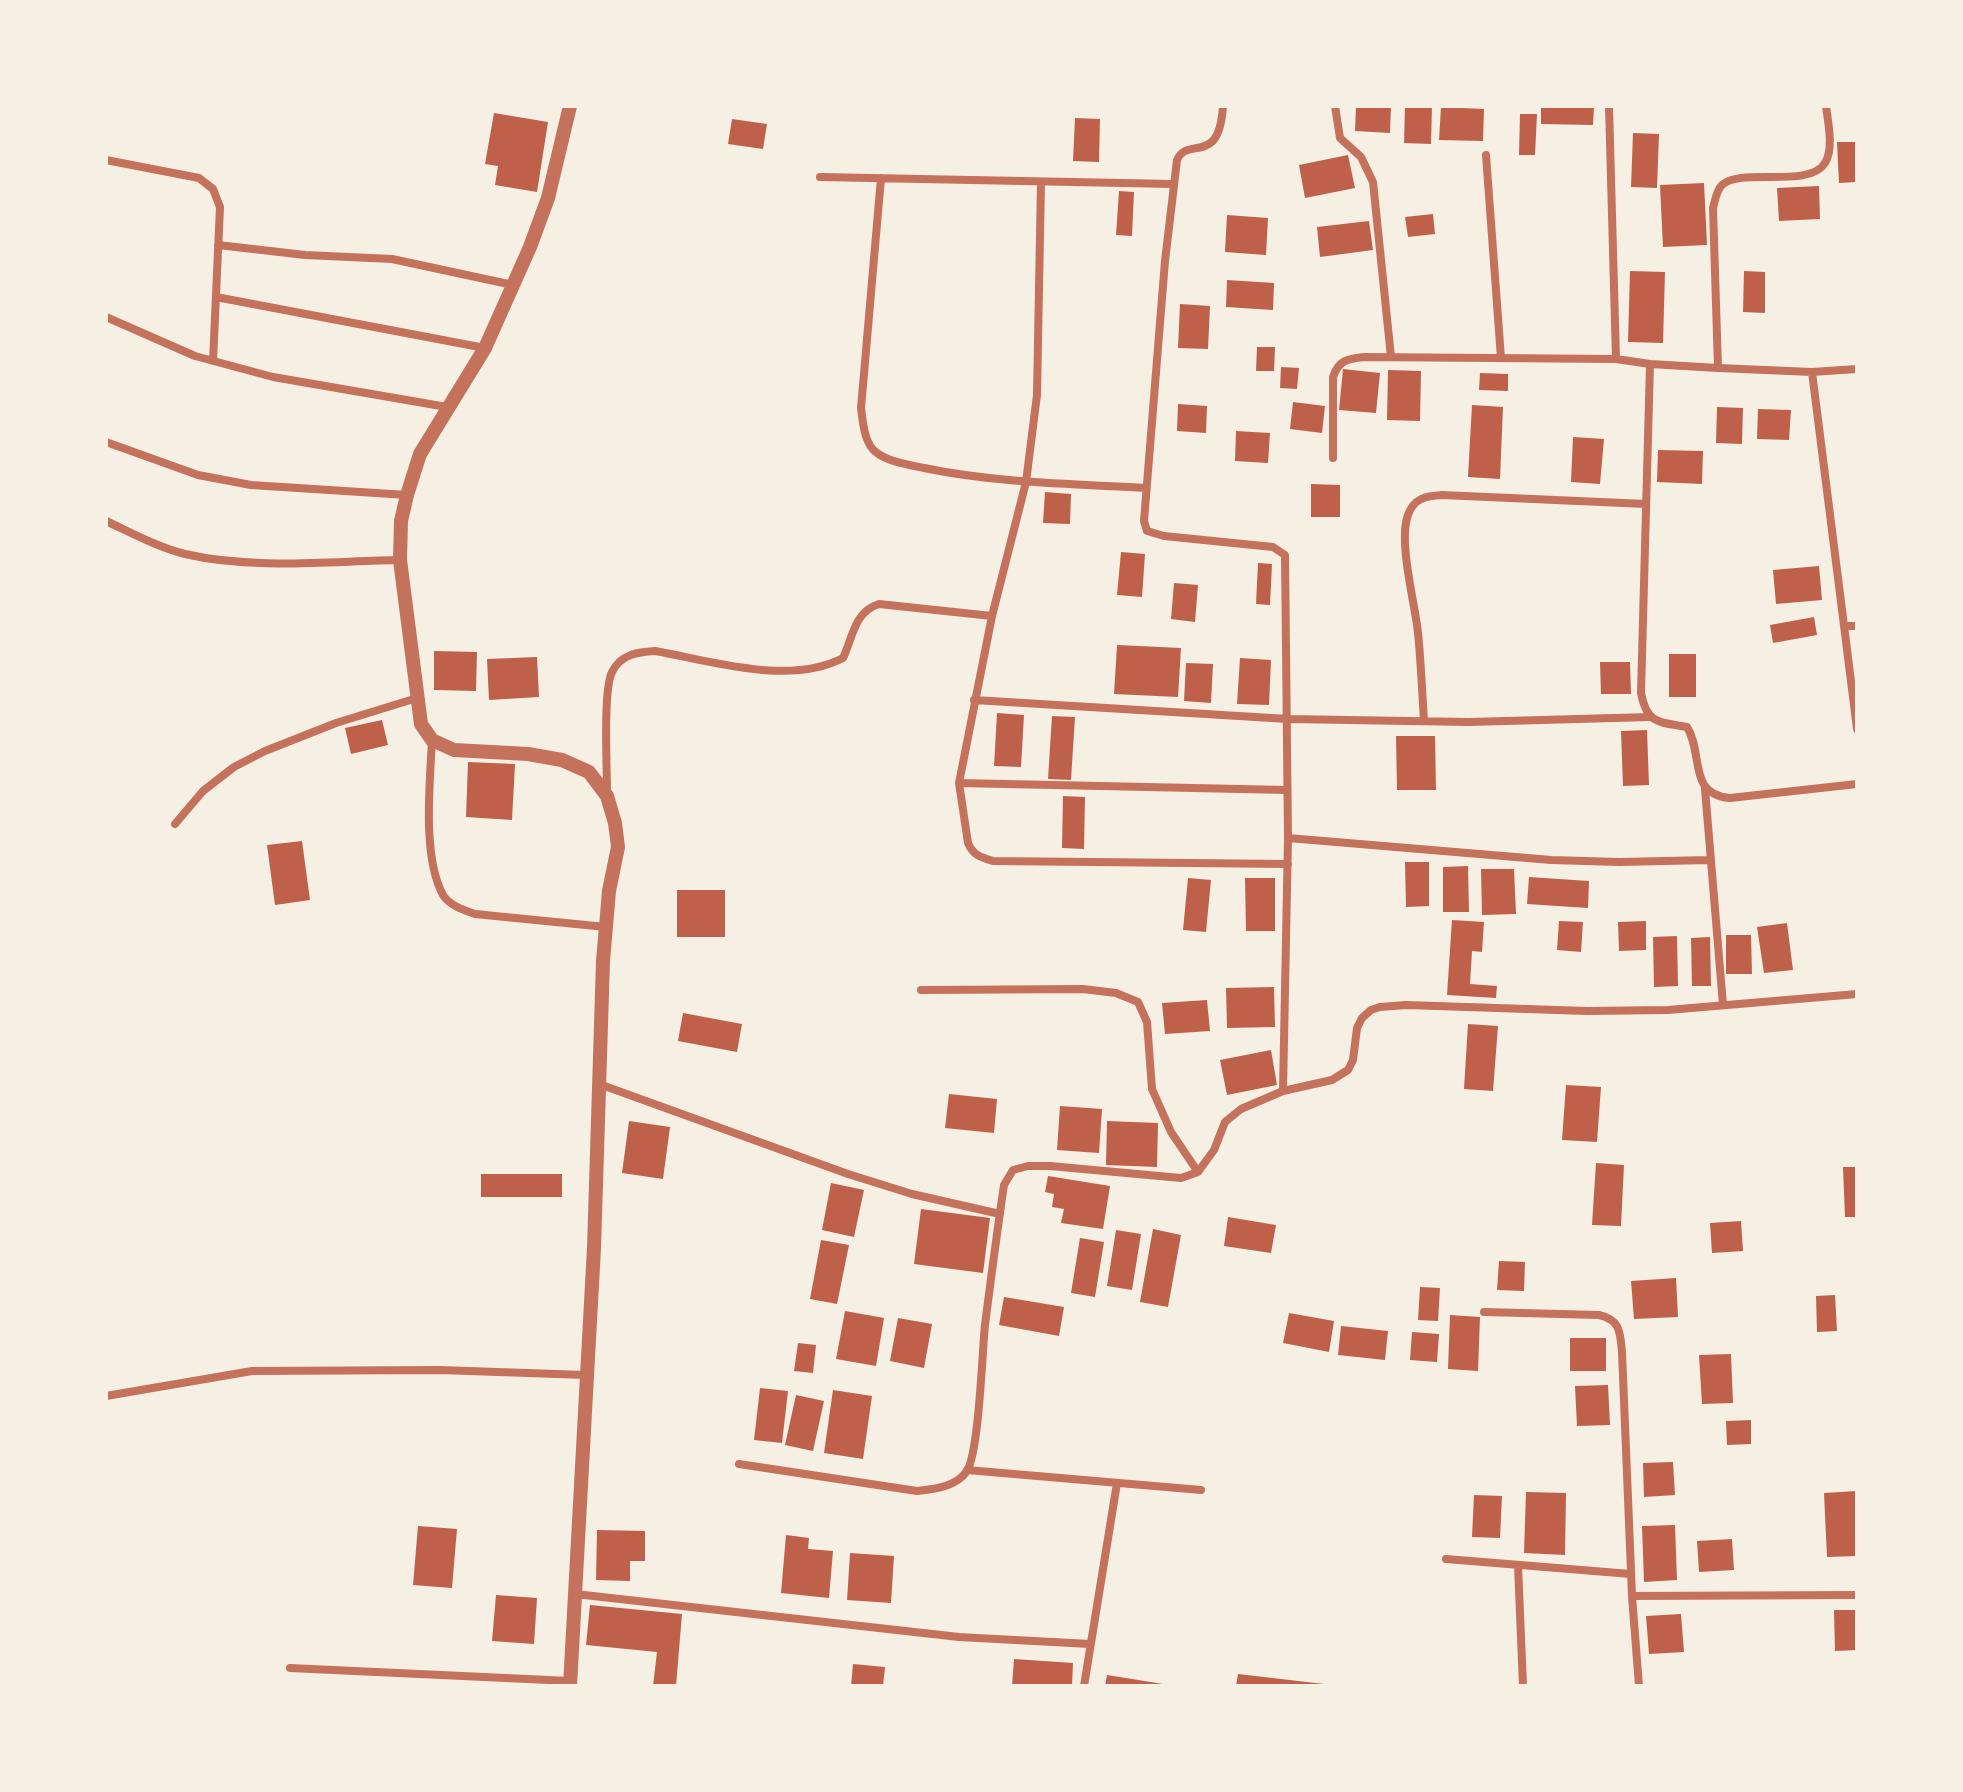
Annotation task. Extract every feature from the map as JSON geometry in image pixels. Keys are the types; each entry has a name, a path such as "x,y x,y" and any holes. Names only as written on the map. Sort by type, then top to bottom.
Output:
{"street":[{"path":"570,106 548,198 513,285 485,348 420,454 401,521 400,560 421,724 432,740 454,750 528,754 562,760 589,772 607,796"},
{"path":"1223,106 1219,133 1214,142 1180,154 1173,184 1144,521 1147,531 1164,536 1273,547 1285,555 1288,864 1283,1091"},
{"path":"1335,106 1340,138 1361,157 1373,182 1391,357"},
{"path":"1609,106 1616,359"},
{"path":"1718,368 1713,208 1716,196 1722,185 1734,179 1800,175 1813,172 1825,164 1829,153 1826,106"},
{"path":"1486,155 1501,358"},
{"path":"106,160 199,178 213,189 220,207 213,361"},
{"path":"820,177 1173,184"},
{"path":"881,178 861,408 868,442 876,453 906,464 1026,482 1145,488"},
{"path":"1041,182 1038,381 1026,482 992,616 959,783 968,843 972,852 993,861 1288,864"},
{"path":"218,245 305,255 392,259 513,285"},
{"path":"216,297 485,348"},
{"path":"106,317 195,356 273,377 447,407"},
{"path":"1333,458 1333,377 1344,360 1391,357 1616,359 1650,364 1812,372 1857,369"},
{"path":"1650,364 1641,693 1650,717 1661,723 1687,727 1693,735 1705,789 1723,1005"},
{"path":"1812,372 1857,729"},
{"path":"106,442 198,475 251,485 407,495"},
{"path":"1424,721 1418,633 1406,546 1406,525 1415,502 1423,497 1442,495 1646,504"},
{"path":"106,521 150,542 219,560 400,560"},
{"path":"290,1668 570,1684 594,1248 606,927 618,847 607,796 612,672 622,659 636,652 655,651 784,672 809,671 843,658 858,619 867,608 879,604 992,616"},
{"path":"1845,626 1857,626"},
{"path":"175,824 203,791 234,767 265,751 336,723 417,698"},
{"path":"974,700 1288,719 1527,722 1650,717"},
{"path":"432,740 429,827 435,868 444,896 459,909 475,914 606,927"},
{"path":"959,783 1287,790"},
{"path":"1705,789 1715,797 1730,798 1857,784"},
{"path":"1288,838 1551,860 1710,860"},
{"path":"921,990 1083,989 1116,993 1138,1002 1147,1022 1152,1089 1171,1132 1198,1172"},
{"path":"739,1464 917,1491 941,1488 956,1481 967,1470 973,1447 1004,1185 1013,1170 1050,1166 1167,1178 1181,1178 1198,1172 1214,1150 1225,1122 1241,1109 1283,1091 1332,1080 1348,1070 1353,1060 1357,1028 1371,1010 1406,1005 1587,1011 1668,1010 1857,994"},
{"path":"598,1084 848,1174 912,1194 1000,1214"},
{"path":"1484,1312 1599,1315 1617,1323 1622,1352 1632,1596 1639,1686"},
{"path":"106,1396 252,1371 439,1370 586,1375"},
{"path":"967,1470 1201,1490"},
{"path":"1084,1686 1117,1483"},
{"path":"1446,1559 1631,1574"},
{"path":"1518,1565 1523,1686"},
{"path":"574,1594 959,1637 1090,1644"},
{"path":"1632,1596 1857,1595"}],"building":[{"path":"1356,106 1391,106 1390,133 1355,131"},
{"path":"1405,106 1432,106 1431,144 1404,143"},
{"path":"1541,106 1594,106 1593,125 1541,124"},
{"path":"1441,107 1484,109 1483,141 1439,140"},
{"path":"494,113 548,122 537,192 495,185 498,166 485,164"},
{"path":"1520,114 1537,114 1535,155 1519,155"},
{"path":"1075,118 1100,119 1099,162 1073,161"},
{"path":"732,119 767,124 763,149 728,144"},
{"path":"1633,133 1659,134 1657,188 1631,187"},
{"path":"1837,142 1857,142 1857,182 1839,183"},
{"path":"1348,155 1355,188 1305,198 1299,165"},
{"path":"1704,183 1707,245 1663,247 1660,185"},
{"path":"1819,186 1820,219 1779,221 1777,188"},
{"path":"1119,191 1134,192 1132,236 1116,235"},
{"path":"1433,214 1435,234 1408,237 1405,217"},
{"path":"1227,215 1268,218 1266,255 1225,252"},
{"path":"1369,221 1373,250 1320,257 1317,227"},
{"path":"1630,271 1665,272 1663,343 1628,342"},
{"path":"1744,271 1765,272 1765,313 1743,312"},
{"path":"1227,280 1274,283 1273,310 1226,307"},
{"path":"1180,304 1210,306 1208,349 1178,348"},
{"path":"1257,347 1275,347 1274,371 1256,371"},
{"path":"1281,367 1299,368 1297,389 1280,388"},
{"path":"1343,369 1380,373 1376,413 1339,410"},
{"path":"1388,370 1421,371 1420,421 1387,420"},
{"path":"1480,373 1508,374 1508,391 1479,390"},
{"path":"1293,402 1325,406 1322,433 1290,429"},
{"path":"1178,404 1207,406 1206,433 1177,431"},
{"path":"1472,405 1503,407 1500,479 1468,477"},
{"path":"1717,407 1743,408 1742,444 1716,443"},
{"path":"1758,409 1791,410 1789,440 1757,439"},
{"path":"1236,431 1270,433 1268,463 1235,461"},
{"path":"1573,437 1604,439 1600,484 1571,482"},
{"path":"1658,450 1703,451 1702,484 1657,482"},
{"path":"1311,484 1340,485 1340,517 1311,517"},
{"path":"1045,492 1071,494 1070,524 1043,523"},
{"path":"1121,552 1145,554 1142,597 1117,595"},
{"path":"1258,563 1272,564 1270,605 1256,604"},
{"path":"1819,566 1822,600 1776,604 1773,570"},
{"path":"1174,583 1198,585 1195,622 1171,619"},
{"path":"1814,617 1817,635 1773,643 1770,625"},
{"path":"1117,645 1181,648 1178,697 1114,694"},
{"path":"434,651 477,652 476,691 434,690"},
{"path":"1669,654 1696,654 1696,697 1669,697"},
{"path":"537,657 539,697 489,700 487,659"},
{"path":"1240,658 1271,660 1269,705 1237,704"},
{"path":"1600,662 1630,662 1631,694 1601,694"},
{"path":"1186,663 1213,664 1211,703 1184,701"},
{"path":"997,713 1024,715 1021,767 994,766"},
{"path":"1052,716 1075,717 1071,780 1048,779"},
{"path":"382,720 388,745 351,754 345,728"},
{"path":"1647,730 1649,785 1623,786 1621,731"},
{"path":"1396,736 1435,736 1436,790 1397,790"},
{"path":"468,762 515,764 512,820 466,817"},
{"path":"1063,796 1085,797 1084,849 1062,848"},
{"path":"302,841 310,900 275,905 267,845"},
{"path":"1405,862 1429,862 1429,906 1406,907"},
{"path":"1468,866 1469,912 1443,912 1443,867"},
{"path":"1481,869 1514,869 1516,914 1482,915"},
{"path":"1529,877 1589,881 1588,908 1527,904"},
{"path":"1188,878 1211,880 1206,932 1183,930"},
{"path":"1245,878 1275,878 1275,931 1246,931"},
{"path":"677,890 725,890 725,937 677,937"},
{"path":"1452,920 1484,922 1482,952 1472,951 1470,984 1497,986 1496,998 1447,995"},
{"path":"1559,921 1583,922 1581,952 1557,950"},
{"path":"1646,921 1646,950 1619,951 1618,922"},
{"path":"1787,923 1793,970 1764,973 1757,927"},
{"path":"1726,935 1751,935 1752,974 1726,974"},
{"path":"1677,936 1678,986 1654,987 1653,937"},
{"path":"1710,937 1711,986 1692,986 1691,938"},
{"path":"1274,987 1275,1027 1227,1028 1226,988"},
{"path":"1207,1000 1210,1031 1165,1034 1162,1003"},
{"path":"683,1013 742,1024 737,1052 678,1041"},
{"path":"1468,1024 1498,1026 1493,1091 1464,1089"},
{"path":"1271,1050 1277,1085 1227,1095 1220,1060"},
{"path":"1566,1085 1601,1087 1597,1142 1562,1140"},
{"path":"949,1094 997,1099 994,1133 945,1128"},
{"path":"1060,1106 1102,1109 1099,1153 1057,1150"},
{"path":"629,1121 670,1127 663,1179 622,1173"},
{"path":"1107,1121 1158,1123 1157,1167 1106,1165"},
{"path":"1596,1163 1624,1165 1621,1226 1592,1225"},
{"path":"1843,1167 1857,1167 1857,1217 1845,1217"},
{"path":"481,1174 562,1174 562,1197 481,1197"},
{"path":"1048,1176 1110,1186 1103,1229 1061,1223 1064,1209 1052,1207 1054,1194 1045,1192"},
{"path":"831,1183 864,1190 854,1237 822,1230"},
{"path":"921,1209 990,1218 983,1273 914,1264"},
{"path":"1228,1217 1276,1225 1271,1253 1224,1246"},
{"path":"1741,1221 1743,1251 1712,1253 1710,1223"},
{"path":"1153,1229 1181,1235 1168,1307 1140,1302"},
{"path":"1116,1230 1141,1234 1132,1290 1107,1286"},
{"path":"1080,1238 1104,1242 1095,1297 1071,1293"},
{"path":"821,1240 849,1245 837,1304 810,1299"},
{"path":"1499,1261 1525,1262 1524,1291 1497,1290"},
{"path":"1676,1278 1678,1317 1634,1319 1631,1281"},
{"path":"1420,1287 1440,1288 1438,1321 1418,1320"},
{"path":"1835,1295 1837,1331 1817,1332 1816,1296"},
{"path":"1004,1297 1064,1307 1059,1336 999,1325"},
{"path":"845,1311 884,1318 876,1366 836,1359"},
{"path":"1289,1313 1334,1321 1329,1352 1283,1343"},
{"path":"1450,1315 1480,1317 1478,1371 1448,1369"},
{"path":"898,1318 932,1324 924,1368 890,1361"},
{"path":"1341,1326 1388,1331 1385,1360 1338,1355"},
{"path":"1412,1332 1439,1334 1437,1362 1410,1360"},
{"path":"1570,1338 1606,1338 1606,1371 1570,1371"},
{"path":"798,1343 816,1345 813,1373 794,1371"},
{"path":"1731,1354 1733,1403 1702,1404 1699,1355"},
{"path":"1608,1385 1610,1425 1577,1426 1575,1386"},
{"path":"760,1388 788,1391 782,1443 754,1440"},
{"path":"833,1390 872,1396 863,1459 824,1453"},
{"path":"796,1395 824,1401 813,1451 785,1445"},
{"path":"1751,1420 1751,1444 1727,1445 1726,1421"},
{"path":"1673,1462 1675,1495 1644,1497 1643,1463"},
{"path":"1857,1491 1857,1556 1827,1557 1824,1493"},
{"path":"1526,1492 1566,1493 1565,1555 1524,1553"},
{"path":"1474,1495 1502,1496 1500,1538 1472,1537"},
{"path":"1675,1525 1677,1580 1644,1582 1642,1526"},
{"path":"418,1526 457,1529 452,1588 413,1585"},
{"path":"597,1530 645,1531 645,1561 630,1561 630,1581 596,1580"},
{"path":"786,1535 809,1538 808,1549 833,1551 829,1598 781,1593"},
{"path":"1732,1539 1734,1570 1699,1572 1697,1541"},
{"path":"850,1553 894,1556 891,1603 847,1600"},
{"path":"496,1595 537,1598 534,1644 492,1641"},
{"path":"590,1605 682,1614 676,1686 653,1686 657,1652 586,1645"},
{"path":"1834,1610 1857,1610 1857,1650 1835,1651"},
{"path":"1681,1614 1684,1652 1649,1654 1646,1616"},
{"path":"1014,1659 1073,1663 1072,1686 1012,1686"},
{"path":"853,1664 885,1667 883,1686 851,1686"},
{"path":"1238,1674 1324,1684 1324,1686 1236,1686"},
{"path":"1107,1675 1163,1684 1163,1686 1105,1686"}]}
